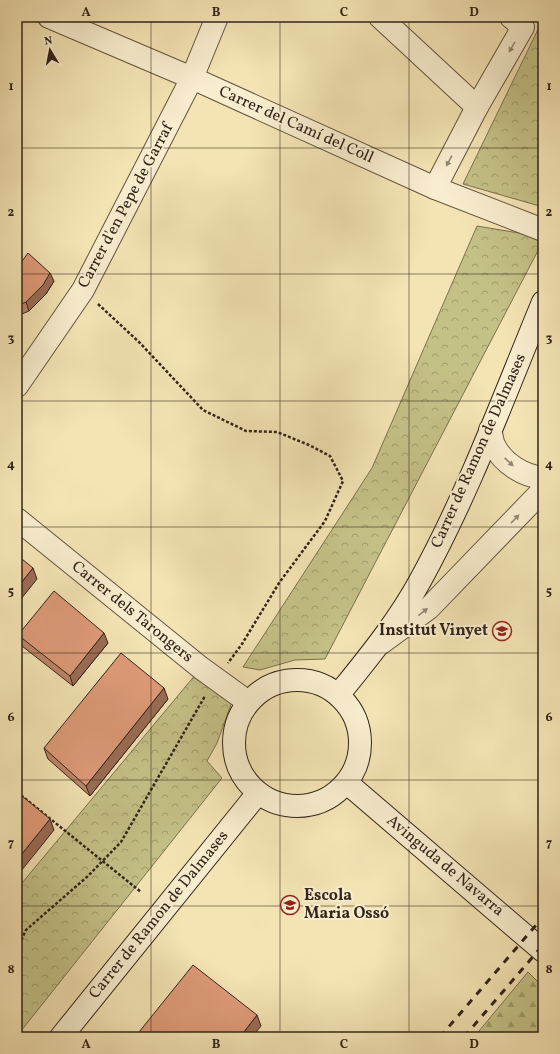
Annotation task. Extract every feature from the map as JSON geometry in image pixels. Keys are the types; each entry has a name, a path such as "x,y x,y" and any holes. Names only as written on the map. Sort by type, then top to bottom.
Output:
{"street":[{"name":"Carrer del Camí del Coll","path":"49,17 192,78 435,188 543,230"},
{"name":"Carrer d'en Pepe de Garraf","path":"17,386 83,290 192,78 217,17"},
{"path":"380,17 477,108"},
{"path":"435,188 477,108 523,27 512,17"},
{"name":"Carrer de Ramon de Dalmases","path":"339,694 380,643 420,582 447,529 543,302"},
{"path":"490,430 494,446 506,461 520,472 543,478"},
{"path":"380,643 429,608 543,490"},
{"name":"Carrer dels Tarongers","path":"17,519 215,679 248,702"},
{"path":"302,679 321,684 339,694 352,709 359,728 361,747 357,766 347,783 332,796 314,804 294,806 275,803 258,793 244,778 236,760 234,739 236,726 248,702 264,689 282,681 302,679"},
{"name":"Avinguda de Navarra","path":"347,783 543,951"},
{"name":"Carrer de Ramon de Dalmases","path":"60,1037 258,793"}],"path":[{"path":"17,949 26,930 103,861 121,842 215,679 242,644 279,584 325,521 343,480 330,456 309,445 277,432 246,432 203,410 140,343 83,290"},
{"path":"17,792 142,892"},
{"path":"17,1034 20,1037"}],"green space":[{"path":"543,19 543,207 463,184"},
{"path":"477,226 543,237 543,241 325,659 295,660 260,670 243,667 372,468"},
{"path":"201,668 233,699 217,743 207,761 222,778 17,1036 17,889"},
{"path":"528,972 543,987 543,1037 474,1037"}],"building":[{"path":"28,253 50,273 43,285 26,302 17,306 17,268"},
{"path":"17,555 33,568 17,588"},
{"path":"54,591 104,633 70,676 18,635"},
{"path":"121,653 164,688 86,786 44,748"},
{"path":"17,792 50,819 17,860"},
{"path":"193,965 257,1015 240,1037 135,1037"}],"railway":[{"path":"440,1037 543,917"},
{"path":"464,1037 543,945"}],"place":[{"name":"Institut Vinyet","path":"502,631"},
{"name":"Escola Maria Ossó","path":"290,905"}]}
